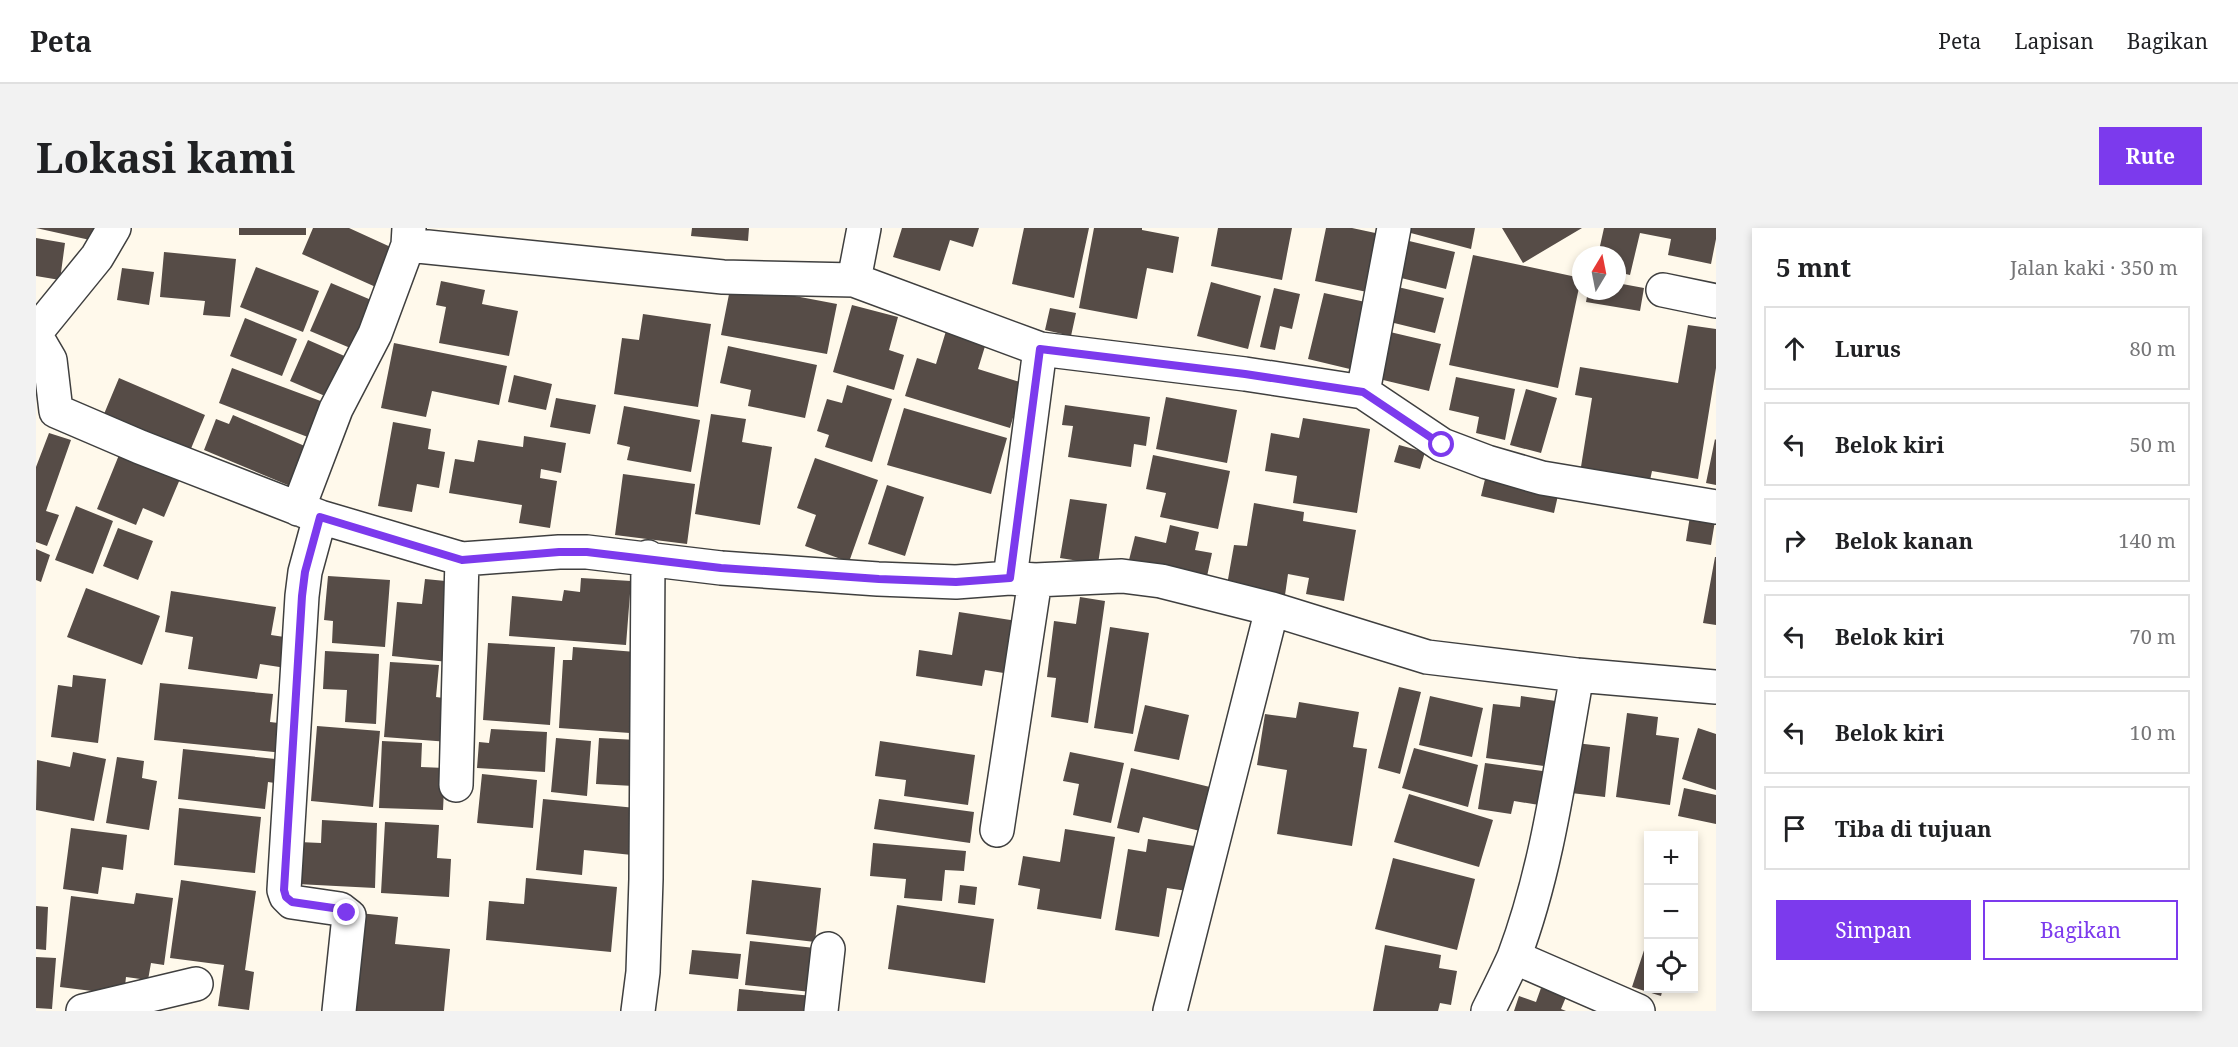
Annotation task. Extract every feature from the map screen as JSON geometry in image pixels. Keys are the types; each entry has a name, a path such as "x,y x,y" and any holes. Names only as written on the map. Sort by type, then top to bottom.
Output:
{"street":[{"path":"114,228 97,257 36,334 50,360 46,414 140,447 309,513 462,560 572,551 648,557 721,568 879,579 956,582 1122,576 1161,581 1272,609 1427,657 1578,675 1716,687"},
{"path":"854,280 864,228"},
{"path":"1363,392 1394,228"},
{"path":"339,1011 349,916 340,909 292,902 286,897 284,890 309,513 336,409 375,334 409,237 723,277 854,280 1040,349 1245,374 1363,392 1442,445 1487,462 1542,478 1716,507"},
{"path":"1663,290 1716,301"},
{"path":"997,830 1023,579 1040,349"},
{"path":"638,1011 643,972 646,879 648,557"},
{"path":"456,785 462,560"},
{"path":"1170,1011 1272,609"},
{"path":"1488,1011 1514,957 1547,840 1578,675"},
{"path":"821,1011 828,949"},
{"path":"1514,957 1638,1011"},
{"path":"83,1011 196,984"}],"building":[{"path":"36,228 102,228 99,242"},
{"path":"239,228 306,228 306,235 239,235"},
{"path":"313,228 349,228 395,249 378,288 302,254"},
{"path":"692,228 749,228 748,241 691,236"},
{"path":"902,228 979,228 973,247 950,240 940,271 893,257"},
{"path":"1024,228 1089,228 1074,298 1012,284"},
{"path":"1094,228 1142,228 1142,230 1179,237 1173,273 1147,268 1137,319 1079,308"},
{"path":"1218,228 1292,228 1282,280 1211,266"},
{"path":"1326,228 1352,228 1380,234 1367,292 1315,281"},
{"path":"1408,228 1475,228 1471,249 1407,232"},
{"path":"1502,228 1582,228 1523,263"},
{"path":"1604,228 1716,228 1711,264 1668,255 1671,239 1640,233 1630,275 1626,274 1626,246 1600,246"},
{"path":"36,238 65,243 60,280 36,276"},
{"path":"1405,240 1455,252 1446,289 1397,277"},
{"path":"164,252 236,259 230,317 203,315 205,301 160,297"},
{"path":"1473,255 1572,276 1572,300 1576,300 1558,388 1449,365"},
{"path":"256,267 319,291 303,332 240,307"},
{"path":"122,268 154,272 149,305 117,300"},
{"path":"441,281 485,290 482,304 518,311 509,356 439,343 446,307 436,305"},
{"path":"1211,282 1261,296 1248,349 1197,336"},
{"path":"331,283 376,302 355,350 310,331"},
{"path":"731,284 837,304 827,354 721,335"},
{"path":"1626,285 1644,288 1640,311 1586,302 1586,300 1626,300"},
{"path":"1398,287 1444,298 1435,333 1390,322"},
{"path":"1274,288 1300,294 1292,329 1280,326 1275,350 1260,347"},
{"path":"1324,293 1370,303 1354,370 1308,359"},
{"path":"852,305 898,317 889,350 904,355 894,390 833,372"},
{"path":"1050,308 1076,313 1071,336 1045,330"},
{"path":"643,314 711,324 698,407 614,394 622,338 639,340"},
{"path":"245,318 297,339 282,376 230,356"},
{"path":"1688,325 1716,329 1716,368 1698,479 1652,471 1649,485 1580,473 1592,398 1575,395 1580,367 1678,383"},
{"path":"946,331 986,343 978,369 1023,383 1010,428 905,396 917,358 936,364"},
{"path":"1390,332 1441,344 1429,391 1379,379"},
{"path":"308,340 349,358 332,399 290,381"},
{"path":"394,343 507,366 499,405 432,391 426,417 381,408"},
{"path":"728,346 817,365 805,418 748,406 751,390 720,383"},
{"path":"232,368 326,403 313,439 219,403"},
{"path":"514,375 552,384 546,410 508,402"},
{"path":"1456,377 1515,389 1505,440 1476,433 1479,417 1449,410"},
{"path":"119,378 205,415 190,451 104,414"},
{"path":"847,385 892,399 872,462 825,447 829,435 817,431 827,399 842,403"},
{"path":"1526,389 1557,398 1541,453 1510,445"},
{"path":"1166,397 1237,410 1227,463 1156,449"},
{"path":"556,398 596,405 590,434 550,427"},
{"path":"1065,405 1150,417 1146,446 1134,444 1131,467 1068,457 1073,426 1062,425"},
{"path":"624,406 700,420 691,472 627,460 630,447 617,444"},
{"path":"904,408 1007,438 991,494 887,465"},
{"path":"711,414 746,419 742,442 772,447 760,525 695,514"},
{"path":"233,415 307,447 290,486 204,450 216,419 229,424"},
{"path":"1303,418 1370,429 1357,513 1293,503 1297,476 1265,471 1271,433 1299,438"},
{"path":"393,422 431,429 428,449 445,452 439,488 417,484 412,512 378,506"},
{"path":"49,433 71,440 46,511 59,515 47,546 36,542 36,467"},
{"path":"524,436 566,443 561,473 541,469 540,478 557,481 550,528 519,523 522,505 449,493 455,459 474,462 478,440 523,447"},
{"path":"1716,440 1716,485 1706,483"},
{"path":"1399,445 1425,452 1420,469 1394,462"},
{"path":"119,455 180,479 164,517 143,508 136,525 97,509"},
{"path":"1153,455 1230,471 1218,529 1160,517 1166,493 1146,489"},
{"path":"815,458 878,480 849,562 805,546 816,515 797,508"},
{"path":"623,474 695,484 687,544 615,535"},
{"path":"1486,475 1559,491 1554,513 1481,496"},
{"path":"887,485 924,497 905,556 868,544"},
{"path":"1070,499 1107,504 1098,564 1060,558"},
{"path":"1254,503 1304,512 1303,521 1356,530 1344,601 1306,594 1309,578 1288,574 1285,595 1227,585 1234,545 1247,546"},
{"path":"76,506 113,521 93,574 55,560"},
{"path":"1690,516 1715,521 1711,545 1686,541"},
{"path":"1170,525 1199,532 1195,550 1212,553 1206,581 1128,564 1135,536 1166,543"},
{"path":"118,528 153,541 138,580 103,566"},
{"path":"36,549 50,555 41,582 36,580"},
{"path":"1716,557 1716,625 1703,623"},
{"path":"328,576 390,580 385,647 332,643 333,621 324,620"},
{"path":"581,578 631,581 626,645 509,636 512,596 562,601 564,590 580,592"},
{"path":"425,579 456,582 448,662 392,656 397,602 422,604"},
{"path":"86,588 160,616 142,665 67,637"},
{"path":"171,591 276,607 271,635 291,638 286,668 260,664 257,679 188,669 193,637 165,632"},
{"path":"1080,597 1105,601 1088,723 1051,717 1056,678 1047,677 1054,621 1076,624"},
{"path":"959,612 1017,621 1010,674 985,670 982,686 916,676 919,650 952,655"},
{"path":"1110,627 1149,633 1133,734 1094,728"},
{"path":"488,643 555,647 550,725 483,720"},
{"path":"573,647 636,652 630,733 559,728 563,660 572,660"},
{"path":"325,651 379,654 376,724 345,722 347,690 323,689"},
{"path":"390,662 439,665 436,697 451,699 449,742 384,737"},
{"path":"73,675 106,679 98,743 51,737 58,685 72,687"},
{"path":"160,683 273,694 270,722 287,724 284,753 154,740"},
{"path":"1399,687 1421,692 1400,774 1378,768"},
{"path":"1430,696 1483,708 1472,757 1419,745"},
{"path":"1521,696 1563,702 1551,767 1486,758 1493,704 1520,707"},
{"path":"1299,702 1359,712 1353,747 1367,749 1352,846 1277,834 1287,770 1257,765 1265,714 1296,718"},
{"path":"1145,705 1189,715 1179,760 1134,751"},
{"path":"1627,713 1658,717 1656,735 1679,738 1670,805 1616,797"},
{"path":"317,726 380,731 373,807 311,801"},
{"path":"1698,728 1716,734 1716,790 1682,779"},
{"path":"491,729 547,732 545,772 477,768 479,742 489,743"},
{"path":"556,738 591,741 587,796 551,792"},
{"path":"599,738 637,740 634,786 596,784"},
{"path":"382,741 422,743 421,767 445,768 443,810 379,808"},
{"path":"880,741 975,755 968,805 904,796 906,780 875,776"},
{"path":"1576,743 1610,747 1605,797 1571,793"},
{"path":"1414,748 1478,765 1468,807 1402,788"},
{"path":"183,749 285,760 282,784 268,782 265,809 178,799"},
{"path":"73,752 106,759 94,821 36,810 37,760 70,767"},
{"path":"1070,752 1124,763 1111,823 1073,815 1079,784 1063,781"},
{"path":"117,757 144,761 142,778 157,781 149,830 106,823"},
{"path":"1485,763 1550,772 1545,806 1514,801 1511,814 1478,809"},
{"path":"1131,768 1210,787 1200,831 1143,817 1139,833 1117,828"},
{"path":"482,774 537,780 533,828 477,823"},
{"path":"1684,788 1716,795 1716,824 1678,816"},
{"path":"1409,794 1493,820 1479,867 1394,842"},
{"path":"543,799 636,808 632,855 584,850 582,875 536,870"},
{"path":"879,799 974,812 970,843 874,829"},
{"path":"179,808 261,817 255,873 174,865"},
{"path":"322,820 377,823 375,888 297,884 299,842 321,843"},
{"path":"385,822 439,825 437,858 451,859 449,897 381,893"},
{"path":"71,828 127,835 123,870 102,867 98,894 63,889"},
{"path":"1065,829 1115,837 1101,919 1037,909 1040,889 1018,885 1023,856 1060,862"},
{"path":"1148,839 1201,847 1194,892 1167,888 1159,937 1115,930 1128,849 1146,852"},
{"path":"873,843 966,851 964,871 945,870 942,901 904,898 906,879 870,876"},
{"path":"1393,858 1475,879 1457,950 1375,929"},
{"path":"526,878 617,887 611,952 486,940 489,901 524,904"},
{"path":"181,880 256,891 245,970 254,972 249,1010 218,1006 224,965 170,958"},
{"path":"752,880 821,888 815,942 746,934"},
{"path":"960,885 977,887 975,905 958,903"},
{"path":"136,893 173,898 164,965 151,963 148,980 126,977 124,995 60,987 71,896 134,904"},
{"path":"897,905 994,919 985,983 888,969"},
{"path":"36,906 48,907 46,950 36,949"},
{"path":"359,913 398,917 395,944 450,949 444,1011 349,1011"},
{"path":"750,941 815,948 811,992 745,985"},
{"path":"1385,945 1441,955 1439,968 1457,971 1451,1005 1440,1003 1438,1011 1373,1011"},
{"path":"692,950 741,954 738,979 689,974"},
{"path":"1644,950 1644,991 1632,987"},
{"path":"36,957 56,958 52,1009 36,1008"},
{"path":"1541,988 1566,997 1561,1009 1566,1011 1514,1011 1519,996 1536,1002"},
{"path":"739,989 813,996 812,1011 737,1011"}],"route":[{"path":"347,913 340,909 292,902 286,897 284,890 302,596 305,572 320,517 462,560 587,552 648,557 721,568 879,579 956,582 1010,578 1040,349 1245,374 1363,392 1442,445"}]}
